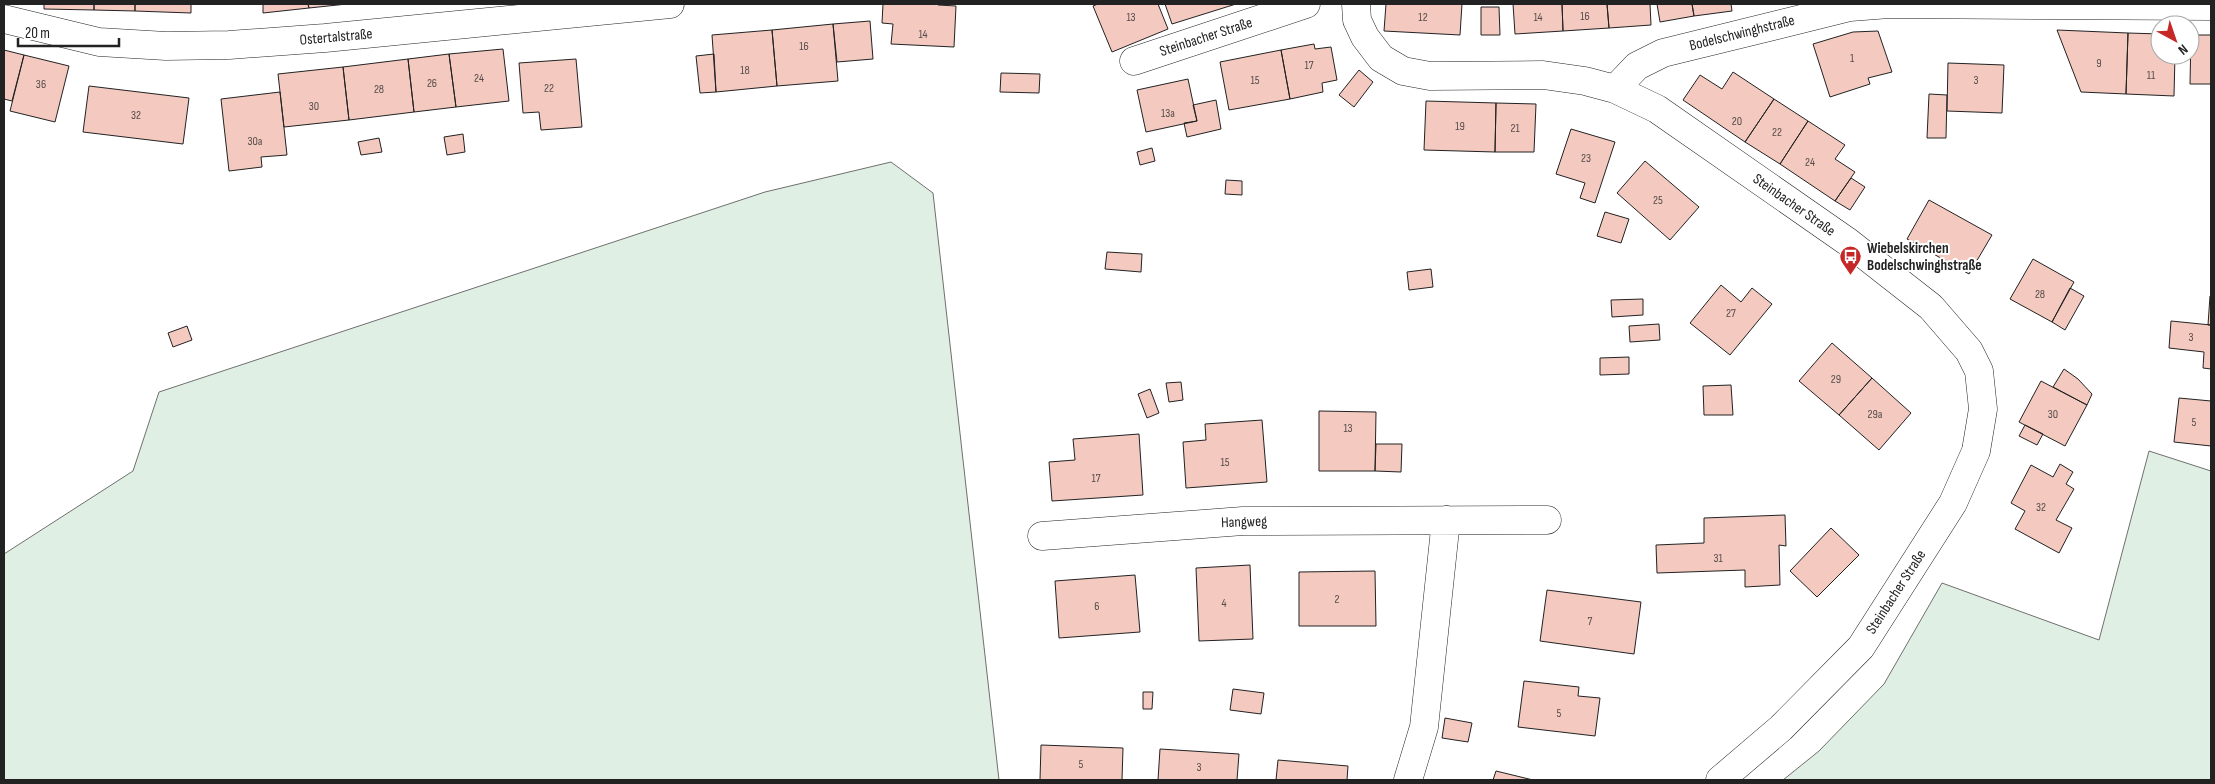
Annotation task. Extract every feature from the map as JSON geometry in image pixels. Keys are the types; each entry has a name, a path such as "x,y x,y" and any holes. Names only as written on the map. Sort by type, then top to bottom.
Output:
{"street":[{"name":"Ostertalstraße","path":"4,19 99,42 166,46 229,45 334,37 670,4"},
{"name":"Steinbacher Straße","path":"1134,62 1306,4"},
{"name":"Steinbacher Straße","path":"1356,4 1357,20 1365,37 1381,58 1403,71 1430,76 1543,75 1585,81 1615,89 1657,109 1856,248 1931,307 1969,351 1979,371 1983,409 1976,451 1954,503 1861,647 1825,686 1781,728 1720,780"},
{"name":"Bodelschwinghstraße","path":"1615,89 1637,66 1662,53 1850,7 1889,4 2211,6"},
{"path":"1408,780 1424,727 1446,520"},
{"name":"Hangweg","path":"1042,536 1242,521 1547,520"}],"green space":[{"path":"891,162 933,193 999,780 4,780 4,554 133,471 159,392 765,192"},
{"path":"2149,451 2211,471 2211,780 1783,780 1819,751 1884,684 1942,583 2099,640"}],"building":[{"path":"44,4 94,4 94,10 44,9"},
{"path":"94,4 135,4 135,11 94,10"},
{"path":"135,4 191,4 191,13 135,11"},
{"path":"263,4 308,4 309,8 263,13"},
{"path":"308,4 347,4 309,8"},
{"path":"883,4 938,4 956,6 954,47 891,44 893,24 882,23"},
{"path":"1098,4 1158,4 1168,29 1112,52 1093,6"},
{"path":"1165,4 1236,4 1172,24"},
{"path":"1386,4 1462,4 1460,35 1384,31"},
{"path":"1513,4 1562,4 1563,31 1515,34"},
{"path":"1562,4 1607,4 1609,28 1563,31"},
{"path":"1607,4 1650,4 1651,25 1609,28"},
{"path":"1657,4 1692,4 1694,16 1660,22"},
{"path":"1692,4 1731,4 1732,11 1694,16"},
{"path":"1481,7 1499,7 1500,35 1481,35"},
{"path":"870,21 873,59 837,62 833,24"},
{"path":"833,24 838,81 777,86 772,30"},
{"path":"772,30 777,86 716,92 712,35"},
{"path":"2057,30 2128,33 2126,94 2081,92"},
{"path":"1878,31 1892,72 1868,78 1870,84 1830,97 1813,44 1853,32"},
{"path":"2128,33 2150,34 2150,65 2175,65 2174,96 2126,94"},
{"path":"2200,35 2211,35 2211,84 2190,84 2190,65 2200,65"},
{"path":"1314,44 1315,49 1331,47 1337,80 1322,83 1323,92 1290,99 1281,50"},
{"path":"503,49 509,101 456,107 449,54"},
{"path":"4,50 24,55 12,101 4,99"},
{"path":"1281,50 1290,99 1229,110 1220,62"},
{"path":"449,54 456,107 414,112 408,59"},
{"path":"714,54 716,92 700,93 696,56"},
{"path":"24,55 69,66 55,122 10,111"},
{"path":"408,59 414,112 349,120 343,67"},
{"path":"576,59 582,127 541,130 539,112 523,113 519,63"},
{"path":"1948,63 2004,65 2002,113 1947,111"},
{"path":"343,67 349,120 284,127 278,74"},
{"path":"1359,70 1373,82 1354,107 1339,95"},
{"path":"1733,72 1774,99 1745,142 1683,100 1700,75 1722,89"},
{"path":"1001,73 1040,74 1039,93 1000,92"},
{"path":"1188,79 1197,121 1146,132 1137,90"},
{"path":"89,86 189,98 183,144 83,132"},
{"path":"280,92 287,155 261,157 262,167 229,171 221,99"},
{"path":"1929,94 1947,95 1946,138 1927,138"},
{"path":"1774,99 1808,121 1780,164 1745,142"},
{"path":"1216,100 1221,129 1187,137 1184,123 1197,121 1193,105"},
{"path":"1426,101 1496,103 1495,152 1424,150"},
{"path":"1496,103 1536,104 1534,152 1495,152"},
{"path":"1808,121 1845,145 1835,159 1855,172 1835,201 1780,164"},
{"path":"1571,129 1615,142 1595,203 1580,198 1585,183 1556,174"},
{"path":"463,134 465,152 447,155 444,137"},
{"path":"379,138 382,152 361,155 358,142"},
{"path":"1152,148 1155,161 1140,165 1137,152"},
{"path":"1645,161 1699,207 1670,240 1617,193"},
{"path":"1851,178 1865,187 1850,210 1835,201"},
{"path":"1226,180 1242,181 1242,195 1225,194"},
{"path":"1929,200 1992,235 1969,274 1907,239"},
{"path":"1605,212 1629,219 1621,243 1597,236"},
{"path":"1107,252 1142,254 1141,272 1105,269"},
{"path":"2033,259 2074,282 2052,322 2010,299"},
{"path":"1431,269 1433,287 1409,290 1407,272"},
{"path":"1721,285 1741,302 1752,288 1772,304 1730,355 1690,323"},
{"path":"2070,288 2084,296 2065,330 2052,322"},
{"path":"2210,296 2211,325 2208,325"},
{"path":"1643,299 1643,315 1612,317 1611,300"},
{"path":"2171,321 2211,325 2211,369 2203,368 2204,352 2169,348"},
{"path":"1659,324 1660,340 1630,342 1629,326"},
{"path":"187,326 192,340 173,347 168,333"},
{"path":"1832,343 1872,378 1839,415 1799,381"},
{"path":"1629,357 1629,374 1600,375 1600,358"},
{"path":"2064,369 2078,379 2092,394 2087,405 2053,387"},
{"path":"1872,378 1911,413 1879,450 1839,415"},
{"path":"2041,381 2087,405 2065,446 2019,422"},
{"path":"1181,382 1183,400 1169,402 1166,383"},
{"path":"1731,385 1733,415 1704,415 1703,386"},
{"path":"1150,389 1159,413 1147,418 1138,394"},
{"path":"2179,398 2211,401 2211,446 2174,442"},
{"path":"1319,411 1376,412 1375,471 1319,471"},
{"path":"1262,420 1267,482 1186,488 1183,442 1206,440 1205,424"},
{"path":"2025,425 2043,434 2037,445 2019,436"},
{"path":"1139,434 1143,495 1052,501 1049,462 1075,460 1073,439"},
{"path":"1376,444 1402,444 1401,472 1375,471"},
{"path":"2060,464 2073,472 2066,484 2074,489 2056,520 2072,528 2059,553 2015,529 2025,511 2011,503 2031,465 2053,477"},
{"path":"1785,515 1786,546 1779,545 1780,585 1745,587 1745,570 1657,573 1656,545 1704,543 1704,518"},
{"path":"1831,528 1859,555 1817,597 1790,571"},
{"path":"1250,565 1253,639 1199,641 1196,568"},
{"path":"1375,571 1376,626 1299,626 1299,572"},
{"path":"1135,575 1140,632 1059,638 1055,581"},
{"path":"1547,590 1641,602 1634,654 1540,641"},
{"path":"1524,681 1579,687 1578,696 1600,698 1595,736 1518,727"},
{"path":"1233,689 1264,693 1261,714 1230,710"},
{"path":"1143,692 1153,692 1152,709 1143,709"},
{"path":"1445,718 1472,723 1468,742 1442,738"},
{"path":"1041,745 1123,748 1122,780 1040,780"},
{"path":"1160,749 1239,754 1237,780 1158,780"},
{"path":"1278,760 1348,766 1347,780 1276,780"},
{"path":"1496,771 1533,780 1493,780"}],"place":[{"name":"Wiebelskirchen Bodelschwinghstraße","path":"1851,276"}]}
